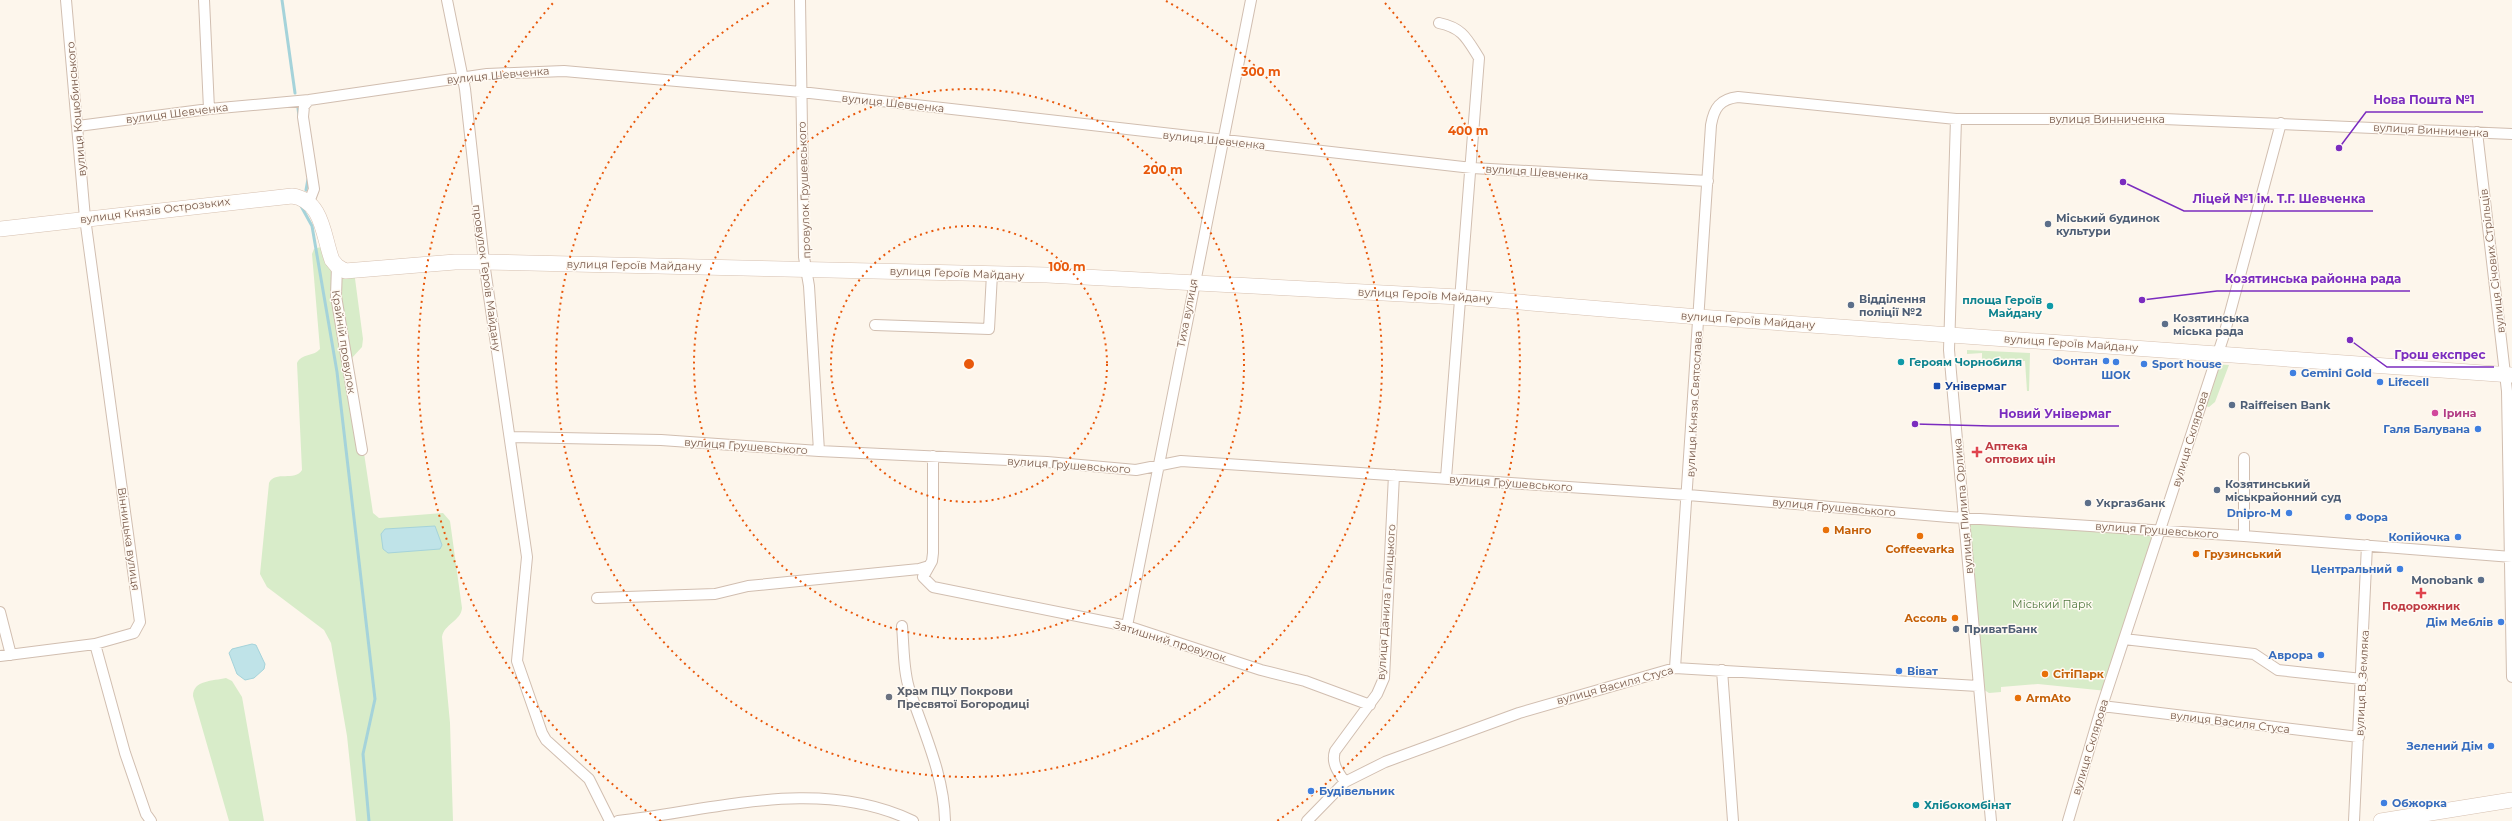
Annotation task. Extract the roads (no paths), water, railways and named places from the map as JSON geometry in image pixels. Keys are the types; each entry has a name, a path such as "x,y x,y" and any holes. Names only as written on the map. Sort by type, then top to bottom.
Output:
{"street":[{"name":"вулиця Коцюбинського","path":"66,0 85,218"},
{"path":"204,0 209,109"},
{"name":"провулок Героїв Майдану","path":"447,0 461,77 484,262 527,557 517,652 519,669 542,733 546,740 589,779 610,821"},
{"name":"провулок Грушевського","path":"800,0 804,257 807,268 819,451"},
{"name":"Тиха вулиця","path":"1127,626 1157,465 1251,0"},
{"path":"1439,23 1455,26 1469,41 1479,58 1472,168 1459,297 1446,478"},
{"name":"вулиця Шевченка","path":"78,126 209,109 309,100 461,77 533,70 571,71 801,92 1222,141 1472,168 1708,181"},
{"name":"вулиця Винниченка","path":"1713,116 1721,102 1738,97 1956,119 2164,119 2512,134"},
{"path":"309,100 304,106 303,117 314,189 309,202 318,213 328,251 337,266"},
{"name":"вулиця Князя Святослава","path":"1675,668 1713,116"},
{"name":"вулиця Пилипа Орлика","path":"1956,119 1949,334 1978,686 1991,821"},
{"name":"вулиця Склярова","path":"2068,821 2102,706 2162,530 2217,353 2224,335 2281,123"},
{"name":"вулиця Січових Стрільців","path":"2477,132 2509,375 2512,677"},
{"name":"вулиця Князів Острозьких","path":"0,229 280,196 298,196 309,202"},
{"name":"Вінницька вулиця","path":"0,656 95,644 134,633 140,622 85,218"},
{"name":"вулиця Героїв Майдану","path":"337,266 345,271 455,262 807,268 992,274 1459,297 1699,317 2509,375"},
{"name":"Крайній провулок","path":"337,266 336,296 362,450"},
{"path":"875,325 989,329 992,274"},
{"name":"вулиця Грушевського","path":"510,437 661,440 819,451 1047,462 1136,470 1181,461 1688,494 1964,518 2162,530 2510,557"},
{"path":"597,598 715,594 748,586 920,569 929,566 933,553 933,456"},
{"path":"2244,458 2244,536"},
{"name":"вулиця Данила Галицького","path":"1345,782 1334,765 1333,758 1335,751 1370,705 1384,678 1394,475"},
{"name":"вулиця В. Земляка","path":"2354,821 2362,679 2367,545"},
{"name":"Затишний провулок","path":"929,566 923,577 933,587 1127,626 1261,670 1306,681 1370,705"},
{"path":"0,612 11,655"},
{"path":"902,626 909,689 943,791 945,821"},
{"path":"2124,639 2254,654 2278,670 2362,679"},
{"path":"95,644 125,753 146,814 151,821"},
{"name":"вулиця Василя Стуса","path":"1307,821 1345,782 1385,762 1520,713 1675,668 1978,686"},
{"path":"1722,670 1733,821"},
{"name":"вулиця Василя Стуса","path":"2102,706 2359,737"},
{"path":"618,821 637,820 760,800 809,798 835,799 863,804 913,821"},
{"path":"2381,821 2512,800"}],"water":[{"path":"435,526 442,545 440,549 388,553 383,549 381,534 385,529"},
{"path":"252,644 256,645 265,664 264,669 254,678 245,680 237,674 229,653 232,649"}],"waterway":[{"path":"282,0 295,93"},
{"path":"298,108 299,116"},
{"path":"306,190 308,179"},
{"path":"301,206 312,226 337,372 375,699 363,754 369,821"}],"place":[{"name":"Нова Пошта №1","path":"2339,148"},
{"name":"Ліцей №1 ім. Т.Г. Шевченка","path":"2123,182"},
{"name":"Міський будинок культури","path":"2048,224"},
{"name":"Козятинська районна рада","path":"2142,300"},
{"name":"Відділення поліції №2","path":"1851,305"},
{"name":"площа Героїв Майдану","path":"2050,306"},
{"name":"Козятинська міська рада","path":"2165,324"},
{"name":"Грош експрес","path":"2350,340"},
{"name":"Фонтан","path":"2106,361"},
{"name":"Героям Чорнобиля","path":"1901,362"},
{"name":"ШОК","path":"2116,362"},
{"name":"Sport house","path":"2144,364"},
{"name":"Gemini Gold","path":"2293,373"},
{"name":"Lifecell","path":"2380,382"},
{"name":"Універмаг","path":"1937,386"},
{"name":"Raiffeisen Bank","path":"2232,405"},
{"name":"Ірина","path":"2435,413"},
{"name":"Новий Універмаг","path":"1915,424"},
{"name":"Галя Балувана","path":"2478,429"},
{"name":"Аптека оптових цін","path":"1977,452"},
{"name":"Козятинський міськрайонний суд","path":"2217,490"},
{"name":"Укргазбанк","path":"2088,503"},
{"name":"Dnipro-M","path":"2289,513"},
{"name":"Фора","path":"2348,517"},
{"name":"Манго","path":"1826,530"},
{"name":"Coffeevarka","path":"1920,536"},
{"name":"Копійочка","path":"2458,537"},
{"name":"Грузинський","path":"2196,554"},
{"name":"Центральний","path":"2400,569"},
{"name":"Monobank","path":"2481,580"},
{"name":"Подорожник","path":"2421,593"},
{"name":"Ассоль","path":"1955,618"},
{"name":"Дім Меблів","path":"2501,622"},
{"name":"ПриватБанк","path":"1956,629"},
{"name":"Аврора","path":"2321,655"},
{"name":"Віват","path":"1899,671"},
{"name":"СітіПарк","path":"2045,674"},
{"name":"Храм ПЦУ Покрови Пресвятої Богородиці","path":"889,697"},
{"name":"ArmAto","path":"2018,698"},
{"name":"Зелений Дім","path":"2491,746"},
{"name":"Будівельник","path":"1311,791"},
{"name":"Обжорка","path":"2384,803"},
{"name":"Хлібокомбінат","path":"1916,805"}],"park label":[{"name":"Міський Парк","path":"2052,604"}]}
